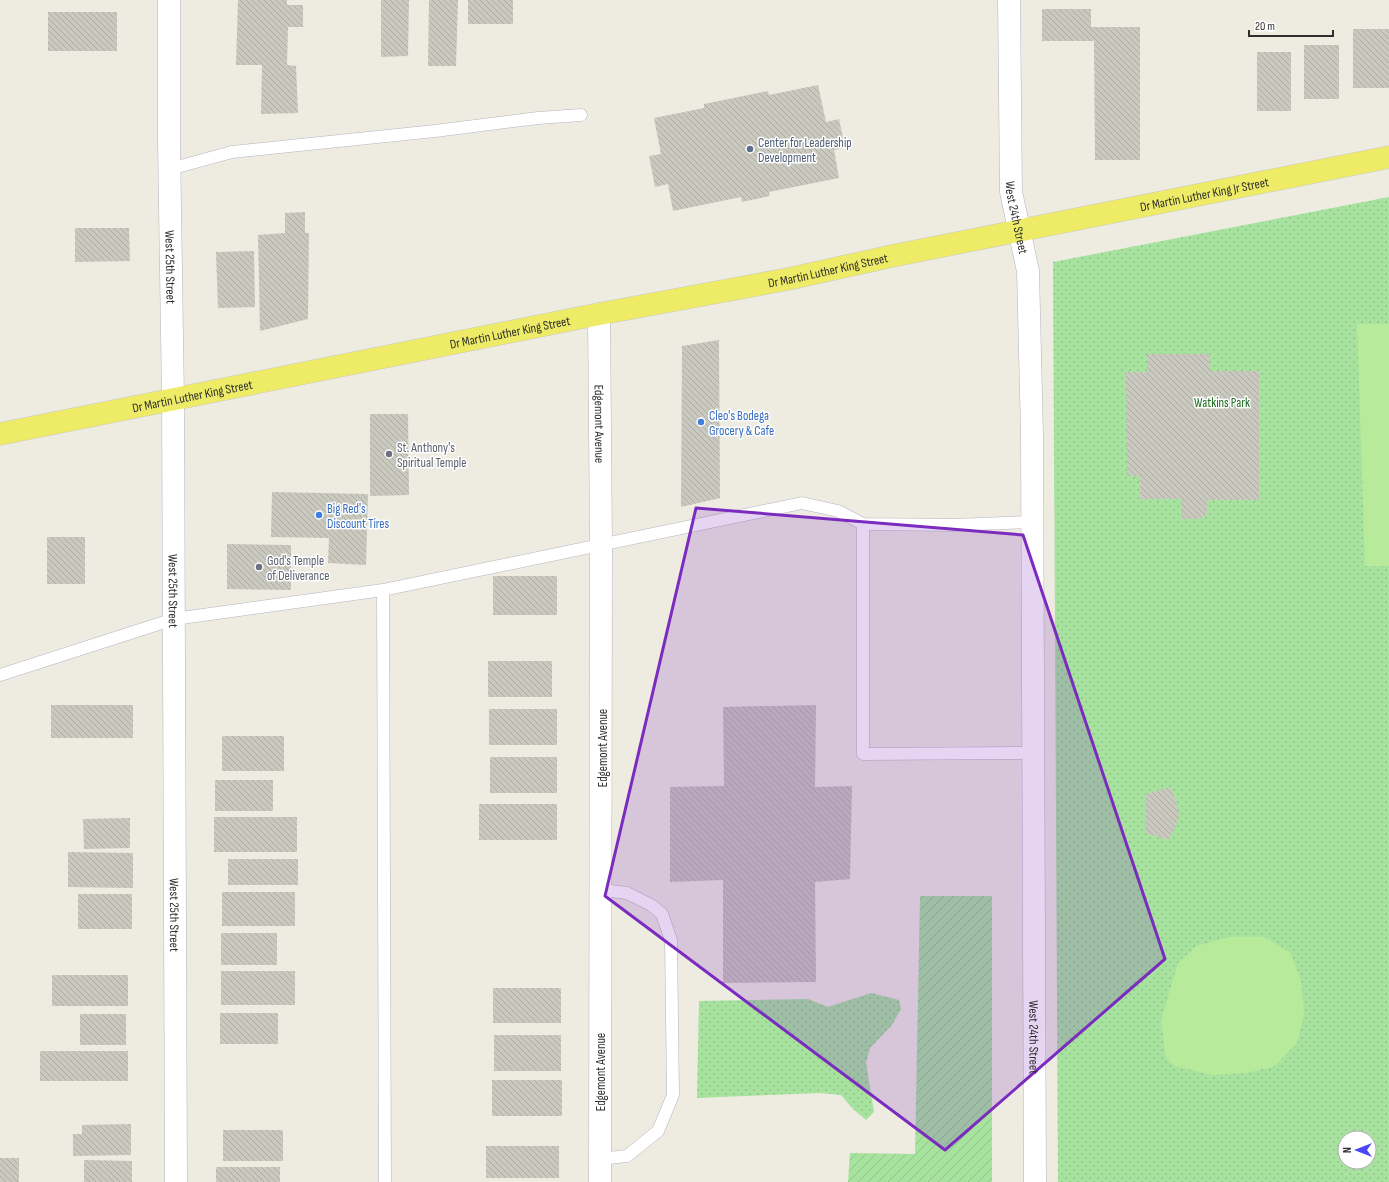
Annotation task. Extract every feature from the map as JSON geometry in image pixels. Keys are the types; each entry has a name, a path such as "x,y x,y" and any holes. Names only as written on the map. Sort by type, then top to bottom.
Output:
{"main road":[{"name":"Dr Martin Luther King Jr Street","path":"1020,231 1389,157"},
{"name":"Dr Martin Luther King Street","path":"0,434 598,314 788,279 1020,231"}],"street":[{"name":"West 25th Street","path":"169,0 173,399 176,1182"},
{"name":"West 24th Street","path":"1009,0 1011,192 1028,271 1032,435 1035,1182"},
{"name":"Edgemont Avenue","path":"598,314 601,545 602,890 600,1182"}],"lane":[{"path":"170,169 232,152 435,131 531,118 581,115"},
{"path":"0,675 174,619 383,590 582,547 601,545 802,503 838,511 863,524 953,525 1032,522"},
{"path":"863,524 863,754 1034,753"},
{"path":"383,590 385,1182"},
{"path":"600,1159 627,1156 658,1131 673,1095 671,940 662,914 651,905 626,893 602,890"}],"highlighted area":[{"path":"696,508 1023,535 1165,959 945,1150 605,896"}],"green space":[{"name":"Watkins Park","path":"1389,197 1389,1182 1058,1182 1053,262"},
{"path":"1357,324 1389,324 1389,566 1365,566"},
{"path":"920,896 992,896 992,1182 848,1182 850,1153 915,1154"},
{"path":"1229,937 1264,937 1290,952 1301,980 1304,1014 1297,1043 1275,1066 1247,1073 1212,1075 1175,1066 1166,1058 1161,1020 1178,963 1196,946"},
{"path":"871,993 899,1000 901,1009 892,1025 870,1048 866,1063 874,1112 866,1120 853,1109 841,1095 820,1093 697,1098 699,1001 808,999 828,1007"}],"building":[{"path":"238,0 287,0 287,5 303,5 303,27 288,27 287,65 296,66 298,113 261,114 262,65 236,65"},
{"path":"381,0 409,0 408,56 381,57"},
{"path":"429,0 458,0 456,66 428,66"},
{"path":"468,0 513,0 513,24 468,24"},
{"path":"1042,9 1091,9 1091,27 1140,27 1140,160 1095,160 1094,41 1042,41"},
{"path":"48,12 117,12 117,51 48,51"},
{"path":"1353,29 1389,29 1389,88 1353,88"},
{"path":"1304,45 1339,45 1339,99 1304,99"},
{"path":"1257,52 1291,52 1291,111 1257,111"},
{"name":"Center for Leadership Development","path":"818,85 826,122 839,119 845,148 834,150 839,178 769,192 770,196 742,202 741,197 673,211 668,184 655,187 649,156 661,154 654,118 704,108 704,104 768,91 769,95"},
{"path":"305,212 305,233 309,233 308,319 260,331 258,235 285,233 285,213"},
{"path":"75,228 129,228 130,261 75,262"},
{"path":"254,251 255,307 218,308 216,252"},
{"name":"Cleo's Bodega Grocery & Cafe","path":"719,340 720,498 681,507 682,346"},
{"path":"1147,354 1209,354 1209,371 1259,371 1259,500 1207,500 1207,514 1200,519 1181,519 1181,499 1140,499 1140,476 1127,476 1126,372 1147,372"},
{"name":"St. Anthony's Spiritual Temple","path":"370,414 408,414 409,495 370,496"},
{"name":"Big Red's Discount Tires","path":"272,492 368,494 366,565 328,563 329,538 271,537"},
{"path":"47,537 85,537 85,584 47,584"},
{"name":"God's Temple of Deliverance","path":"227,544 291,545 291,590 227,589"},
{"path":"493,576 557,576 557,615 493,615"},
{"path":"488,661 552,661 552,697 488,697"},
{"path":"51,705 133,705 133,738 51,738"},
{"path":"816,705 815,787 852,786 850,879 815,882 816,982 723,983 723,880 670,882 670,787 724,786 723,707"},
{"path":"489,709 557,709 557,745 489,745"},
{"path":"222,736 284,736 284,771 222,771"},
{"path":"490,757 557,757 557,793 490,793"},
{"path":"215,780 273,780 273,811 215,811"},
{"path":"1170,787 1176,800 1179,814 1175,828 1168,840 1145,833 1146,794"},
{"path":"479,804 557,804 557,840 479,840"},
{"path":"214,817 297,817 297,852 214,852"},
{"path":"130,818 130,848 84,849 83,819"},
{"path":"68,852 133,853 133,888 68,887"},
{"path":"228,859 298,859 298,885 228,885"},
{"path":"222,892 295,892 295,926 222,926"},
{"path":"78,894 132,894 132,929 78,929"},
{"path":"221,933 277,933 277,965 221,965"},
{"path":"221,971 295,971 295,1005 221,1005"},
{"path":"52,975 128,975 128,1006 52,1006"},
{"path":"493,988 561,988 561,1023 493,1023"},
{"path":"220,1013 278,1013 278,1044 220,1044"},
{"path":"80,1014 126,1014 126,1045 80,1045"},
{"path":"494,1035 561,1035 561,1071 494,1071"},
{"path":"40,1051 128,1051 128,1081 40,1081"},
{"path":"492,1080 562,1080 562,1116 492,1116"},
{"path":"131,1124 131,1155 73,1156 73,1134 82,1134 82,1125"},
{"path":"223,1130 283,1130 283,1161 223,1161"},
{"path":"486,1146 559,1146 559,1178 486,1178"},
{"path":"0,1158 19,1158 19,1182 0,1182"},
{"path":"84,1160 132,1161 132,1182 84,1182"},
{"path":"216,1167 280,1167 280,1182 216,1182"}],"place":[{"name":"Center for Leadership Development","path":"750,149"},
{"name":"Cleo's Bodega Grocery & Cafe","path":"701,422"},
{"name":"St. Anthony's Spiritual Temple","path":"389,454"},
{"name":"Big Red's Discount Tires","path":"319,515"},
{"name":"God's Temple of Deliverance","path":"259,567"}]}
